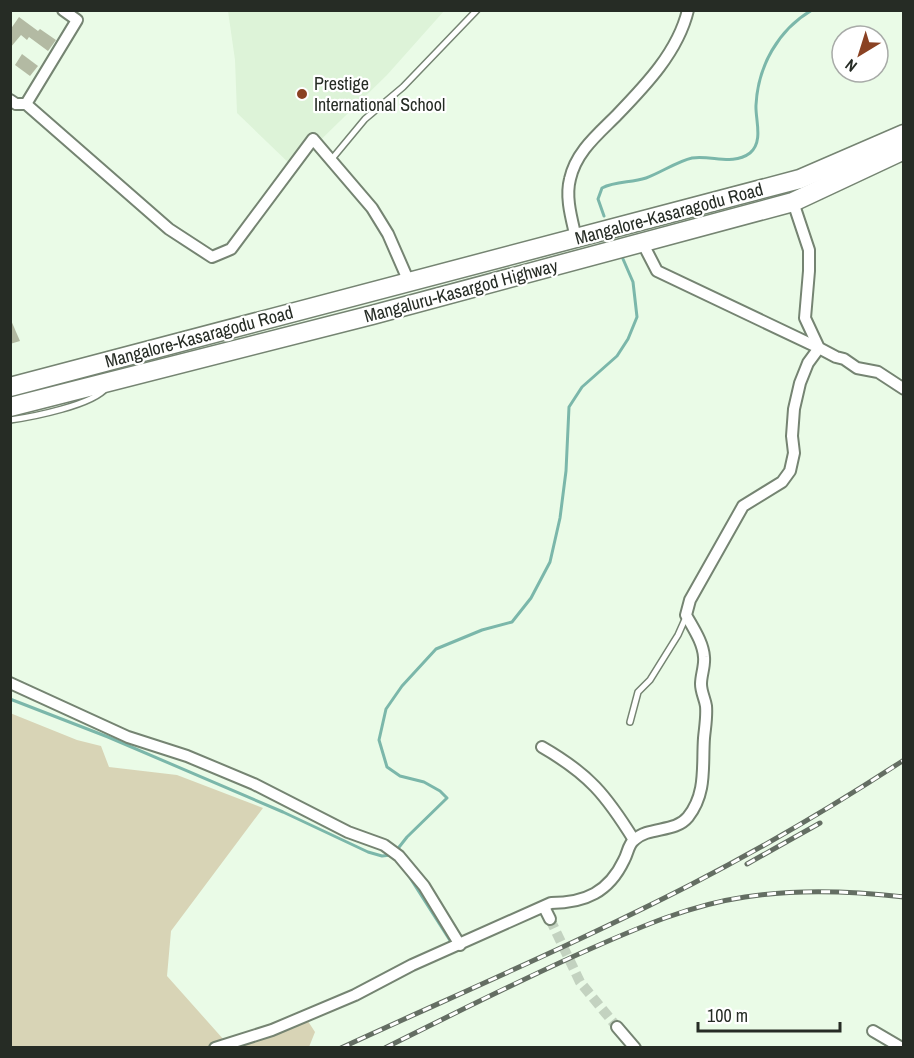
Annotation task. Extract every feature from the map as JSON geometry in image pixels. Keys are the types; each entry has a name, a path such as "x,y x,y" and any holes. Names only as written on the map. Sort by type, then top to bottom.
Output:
{"highway":[{"name":"Mangalore-Kasaragodu Road","path":"10,387 800,179 903,134"},
{"name":"Mangaluru-Kasargod Highway","path":"10,407 372,315 794,202 903,150"}],"street":[{"path":"26,104 77,20 63,10"},
{"path":"576,238 569,204 570,179 582,150 639,92 677,42 684,28 688,10"},
{"path":"10,100 16,104 26,104 169,230 212,257 231,249 313,139 372,208 388,234 409,282"},
{"path":"794,202 809,250 805,318 819,348"},
{"path":"642,242 657,271 844,359 857,368 878,372 903,389"},
{"path":"215,1047 272,1030 551,903 587,899 603,888 615,875 634,840 652,830 672,826 687,819 702,788 707,720 701,686 704,657 700,641 686,615 690,600 743,506 782,482 790,471 794,453 792,436 794,409 800,383 808,363 819,348"},
{"path":"10,683 128,737 187,756 254,784 395,853 424,886 460,945"},
{"path":"542,747 586,776 604,795 634,840"},
{"path":"544,907 550,919"},
{"path":"617,1027 635,1047"},
{"path":"873,1031 902,1047"}],"lane":[{"path":"331,160 365,119 403,87 477,10"},
{"path":"10,420 76,404 103,393 110,382"},
{"path":"630,722 638,692 650,680 678,635 686,615"}],"shaded area":[{"name":"Prestige International School","path":"228,11 444,11 387,75 293,167 237,113 235,60"},
{"path":"10,713 77,740 101,746 109,767 177,775 263,808 171,931 167,976 224,1040 302,1012 315,1032 309,1047 11,1047"}],"building":[{"path":"19,17 38,31 40,29 56,40 48,51 29,37 27,40 21,35 10,48 10,30"},
{"path":"22,54 38,66 30,76 15,65"},
{"path":"10,318 20,341 10,344"}],"waterway":[{"path":"604,216 598,199 602,188 646,178 692,158 729,160 750,153 757,142 756,105 766,63 772,50 789,28 812,10"},
{"path":"396,851 447,798 424,782 400,776 387,767 379,740 386,709 402,686 436,649 482,630 512,622 531,598 550,562 560,518 566,471 569,407 582,387 617,356 628,339 637,317 633,282 623,259"},
{"path":"10,699 108,737 283,812 368,852 382,856 391,855"},
{"path":"407,873 451,942"}],"tunnel":[{"path":"550,919 580,982 617,1027"}],"railway":[{"path":"341,1048 649,906 799,825 904,760"},
{"path":"747,864 820,823"},
{"path":"385,1048 590,949 647,925 705,905 764,894 804,892 844,892 904,897"}],"place":[{"name":"Prestige International School","path":"302,94"}]}
